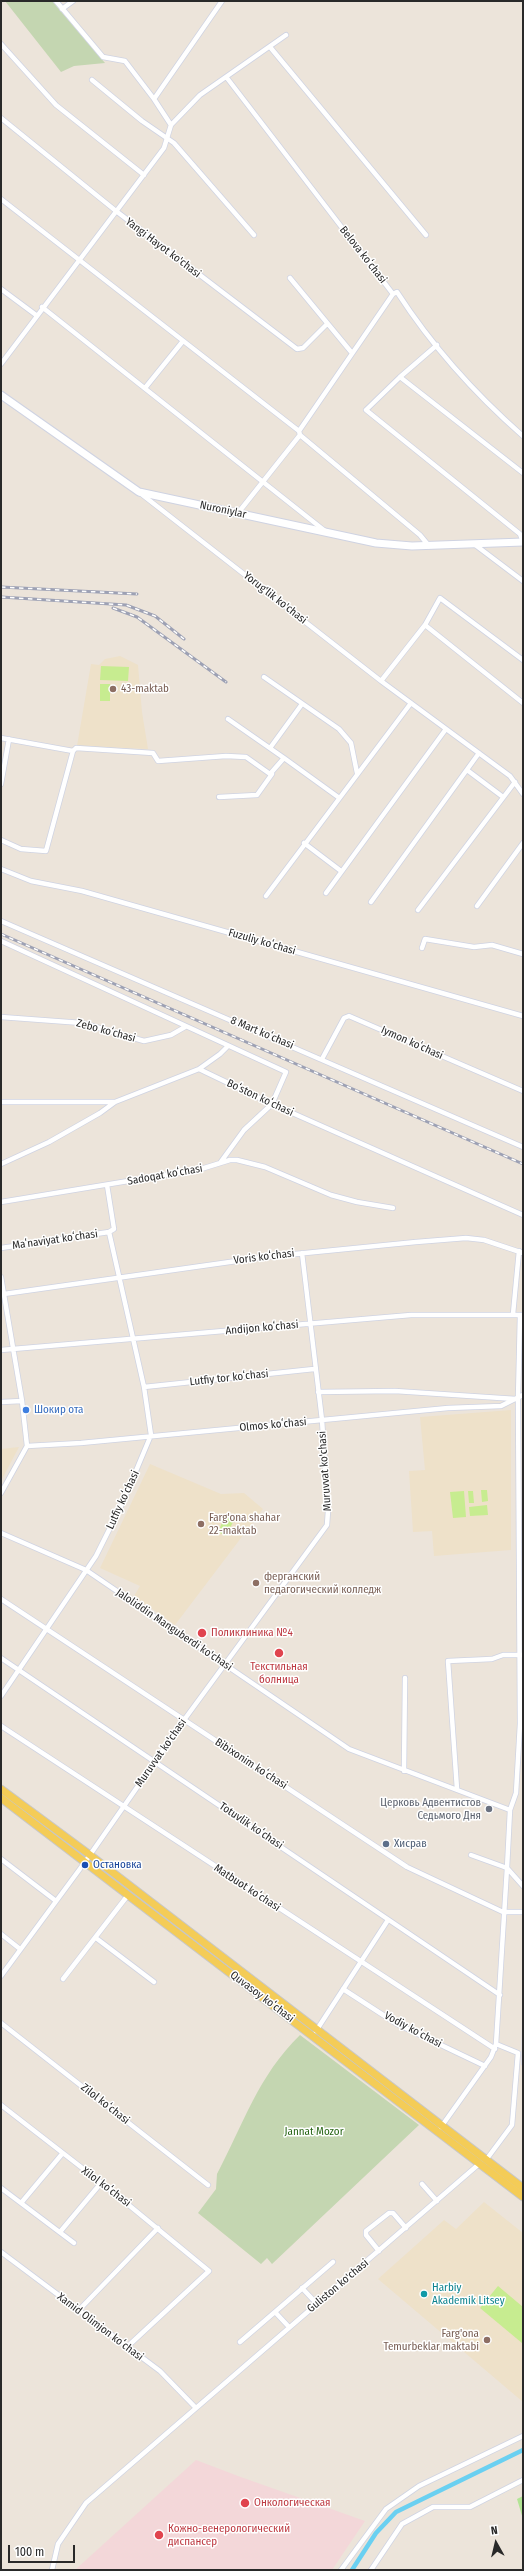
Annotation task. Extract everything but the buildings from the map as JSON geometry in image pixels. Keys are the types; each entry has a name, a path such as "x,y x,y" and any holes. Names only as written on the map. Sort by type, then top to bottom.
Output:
{"main road":[{"name":"Nuroniylar","path":"1,395 139,492 376,543 429,546 523,542"},
{"name":"Quvasoy koʻchasi","path":"1,1789 90,1855 316,2031 523,2188"},
{"name":"Quvasoy koʻchasi","path":"1,1798 523,2197"}],"street":[{"path":"56,1 103,57 125,61 154,99 171,125"},
{"path":"62,9 73,1"},
{"path":"154,99 222,1"},
{"path":"1,364 78,259 144,175 168,139 171,125 200,95 227,78 286,35"},
{"path":"1,44 56,105 144,175"},
{"path":"270,47 426,235"},
{"name":"Belova koʻchasi","path":"227,78 392,294 397,292 466,382 523,436"},
{"path":"92,80 174,143 254,235"},
{"name":"Yangi Hayot ko'chasi","path":"1,118 116,211 297,349 303,348 326,324"},
{"path":"1,199 299,433 420,535 429,546"},
{"path":"290,278 326,324 352,353"},
{"path":"1,289 36,315"},
{"path":"238,513 299,433 392,294"},
{"path":"42,307 326,532"},
{"path":"145,388 183,341"},
{"path":"437,346 400,377 366,410 520,534 523,542"},
{"path":"400,377 433,401 523,474"},
{"name":"Yorug'lik ko'chasi","path":"139,492 381,681 479,752 515,782 522,791"},
{"path":"474,544 523,581"},
{"path":"381,681 425,625 440,598 523,660"},
{"path":"425,625 523,703"},
{"path":"264,677 339,729 351,744 357,773"},
{"path":"266,896 304,842 411,703"},
{"path":"270,748 302,704"},
{"path":"228,719 338,797"},
{"path":"326,893 446,729"},
{"path":"1,738 73,751 76,748 153,753 158,761 226,756 246,757 272,774"},
{"path":"1,784 9,739"},
{"path":"1,840 21,848 46,851 73,751"},
{"path":"371,902 479,752"},
{"path":"219,797 257,795 284,758"},
{"path":"466,770 503,797"},
{"path":"418,910 515,782"},
{"path":"304,842 342,871"},
{"path":"477,906 523,843"},
{"name":"Fuzuliy koʻchasi","path":"1,869 31,881 82,891 523,1016"},
{"name":"8 Mart koʻchasi","path":"1,921 523,1147"},
{"path":"422,948 425,939 474,947 492,945 523,954"},
{"path":"1,941 185,1027 286,1072 272,1104 244,1130 220,1163"},
{"name":"Iymon koʻchasi","path":"322,1059 344,1018 349,1016 523,1091"},
{"name":"Zebo koʻchasi","path":"1,1018 82,1023 144,1040 171,1034 185,1027"},
{"path":"1,1164 50,1142 100,1113 115,1102 199,1069 220,1054 227,1046"},
{"name":"Boʻston koʻchasi","path":"199,1069 272,1104 523,1215"},
{"path":"1,1102 115,1102"},
{"name":"Sadoqat koʻchasi","path":"1,1202 202,1169 220,1163 237,1160 264,1167 331,1195 363,1204 393,1208"},
{"path":"107,1185 114,1229 109,1232"},
{"name":"Maʻnaviyat koʻchasi","path":"1,1248 109,1232 120,1278"},
{"name":"Voris koʻchasi","path":"4,1294 302,1253 466,1238 484,1240 521,1252"},
{"path":"513,1314 521,1252"},
{"name":"Muruvvat ko'chasi","path":"85,1862 122,1807 224,1664 327,1524 328,1511 322,1420 314,1369 302,1253"},
{"path":"1,1277 14,1349 27,1446 1,1493"},
{"path":"120,1278 144,1387 151,1435"},
{"name":"Andijon koʻchasi","path":"1,1350 310,1325 411,1315 522,1315"},
{"path":"441,2127 485,2066 496,2046 510,1810 516,1793 520,1764 522,1655 521,1481 518,1399 522,1315"},
{"name":"Lutfiy tor koʻchasi","path":"144,1387 314,1369"},
{"path":"318,1392 395,1391 518,1399"},
{"name":"Olmos koʻchasi","path":"27,1446 81,1443 151,1435 448,1408 501,1406 518,1399 523,1395"},
{"path":"1,1402 22,1401"},
{"name":"Lutfiy koʻchasi","path":"1,1696 106,1538 151,1435"},
{"name":"Jaloliddin Manguberdi ko'chasi","path":"1,1533 86,1570 349,1749 510,1810"},
{"name":"Bibixonim koʻchasi","path":"1,1599 407,1866 503,1912 523,1912"},
{"path":"457,1789 448,1660 492,1659 503,1655 522,1655"},
{"name":"Totuvlik koʻchasi","path":"1,1658 500,1995"},
{"path":"404,1771 405,1678"},
{"name":"Matbuot koʻchasi","path":"1,1726 122,1807 361,1962 496,2046 518,2053 512,2125 486,2160"},
{"path":"471,1855 507,1868 523,1886"},
{"path":"1,1859 56,1901"},
{"path":"1,1976 85,1862"},
{"path":"63,1979 128,1895"},
{"path":"316,2031 388,1920"},
{"path":"1,1934 20,1949"},
{"path":"96,1938 154,1982"},
{"name":"Vodiy koʻchasi","path":"343,1989 397,2024 485,2066"},
{"name":"Zilol koʻchasi","path":"1,2022 208,2185"},
{"name":"Xilol koʻchasi","path":"1,2105 158,2228 209,2271 127,2347"},
{"path":"21,2203 62,2154"},
{"name":"Guliston ko'chasi","path":"52,2570 58,2544 86,2503 195,2407 437,2202 479,2164"},
{"path":"60,2232 101,2183"},
{"path":"422,2184 437,2202"},
{"path":"1,2188 74,2243"},
{"path":"379,2251 366,2235 366,2231 389,2213 394,2214 406,2228"},
{"path":"78,2311 158,2228"},
{"name":"Xamid Olimjon koʻchasi","path":"1,2252 160,2371 195,2407"},
{"path":"240,2342 333,2262"},
{"path":"302,2288 317,2304"},
{"path":"275,2312 289,2327"},
{"path":"341,2570 386,2509 419,2486 523,2436"},
{"path":"372,2570 402,2524 433,2506 470,2506 523,2480"}],"shaded area":[{"name":"43-maktab","path":"120,656 138,665 142,712 148,749 77,746 91,664 99,665 105,659"},
{"path":"511,1410 511,1550 434,1556 432,1531 413,1532 409,1471 425,1470 420,1417"},
{"path":"19,1447 1,1481 1,1449"},
{"path":"150,1464 221,1494 244,1493 263,1509 175,1625 134,1596 140,1586 100,1568"},
{"path":"523,1979 523,2066 521,2065"},
{"name":"Farg'ona Temurbeklar maktabi","path":"484,2202 523,2233 523,2402 378,2279 444,2220 456,2229"},
{"name":"Онкологическая","path":"196,2460 365,2521 332,2570 75,2570"}],"green space":[{"path":"5,1 52,1 105,63 74,66 61,72"},
{"path":"101,666 129,667 128,681 100,680"},
{"path":"100,684 110,684 110,701 100,701"},
{"path":"481,1490 487,1490 488,1501 482,1502"},
{"path":"464,1491 466,1517 453,1518 450,1492"},
{"path":"468,1491 473,1491 474,1503 469,1503"},
{"path":"487,1505 488,1515 470,1516 469,1507"},
{"path":"225,1516 234,1520 226,1536 218,1532"},
{"name":"Jannat Mozor","path":"300,2035 419,2125 272,2264 267,2258 261,2264 198,2213 216,2189 217,2174 262,2084 285,2051"},
{"path":"498,2286 523,2307 522,2343 480,2308"},
{"path":"523,2496 523,2519 517,2499"}],"waterway":[{"path":"352,2570 376,2533 396,2512 523,2450"}],"railway":[{"path":"1,587 137,594"},
{"path":"1,597 126,605 155,616 184,639"},
{"path":"113,608 137,617 226,682"},
{"path":"1,934 523,1164"}],"place":[{"name":"43-maktab","path":"113,689"},
{"name":"Шокир ота","path":"26,1410"},
{"name":"Farg'ona shahar 22-maktab","path":"201,1524"},
{"name":"ферганский педагогический колледж","path":"256,1583"},
{"name":"Поликлиника №4","path":"202,1633"},
{"name":"Текстильная болница","path":"279,1653"},
{"name":"Церковь Адвентистов Седьмого Дня","path":"489,1809"},
{"name":"Хисрав","path":"386,1844"},
{"name":"Остановка","path":"85,1865"},
{"name":"Harbiy Akademik Litsey","path":"424,2294"},
{"name":"Farg'ona Temurbeklar maktabi","path":"487,2340"},
{"name":"Онкологическая","path":"245,2503"},
{"name":"Кожно-венерологический диспансер","path":"159,2535"}]}
